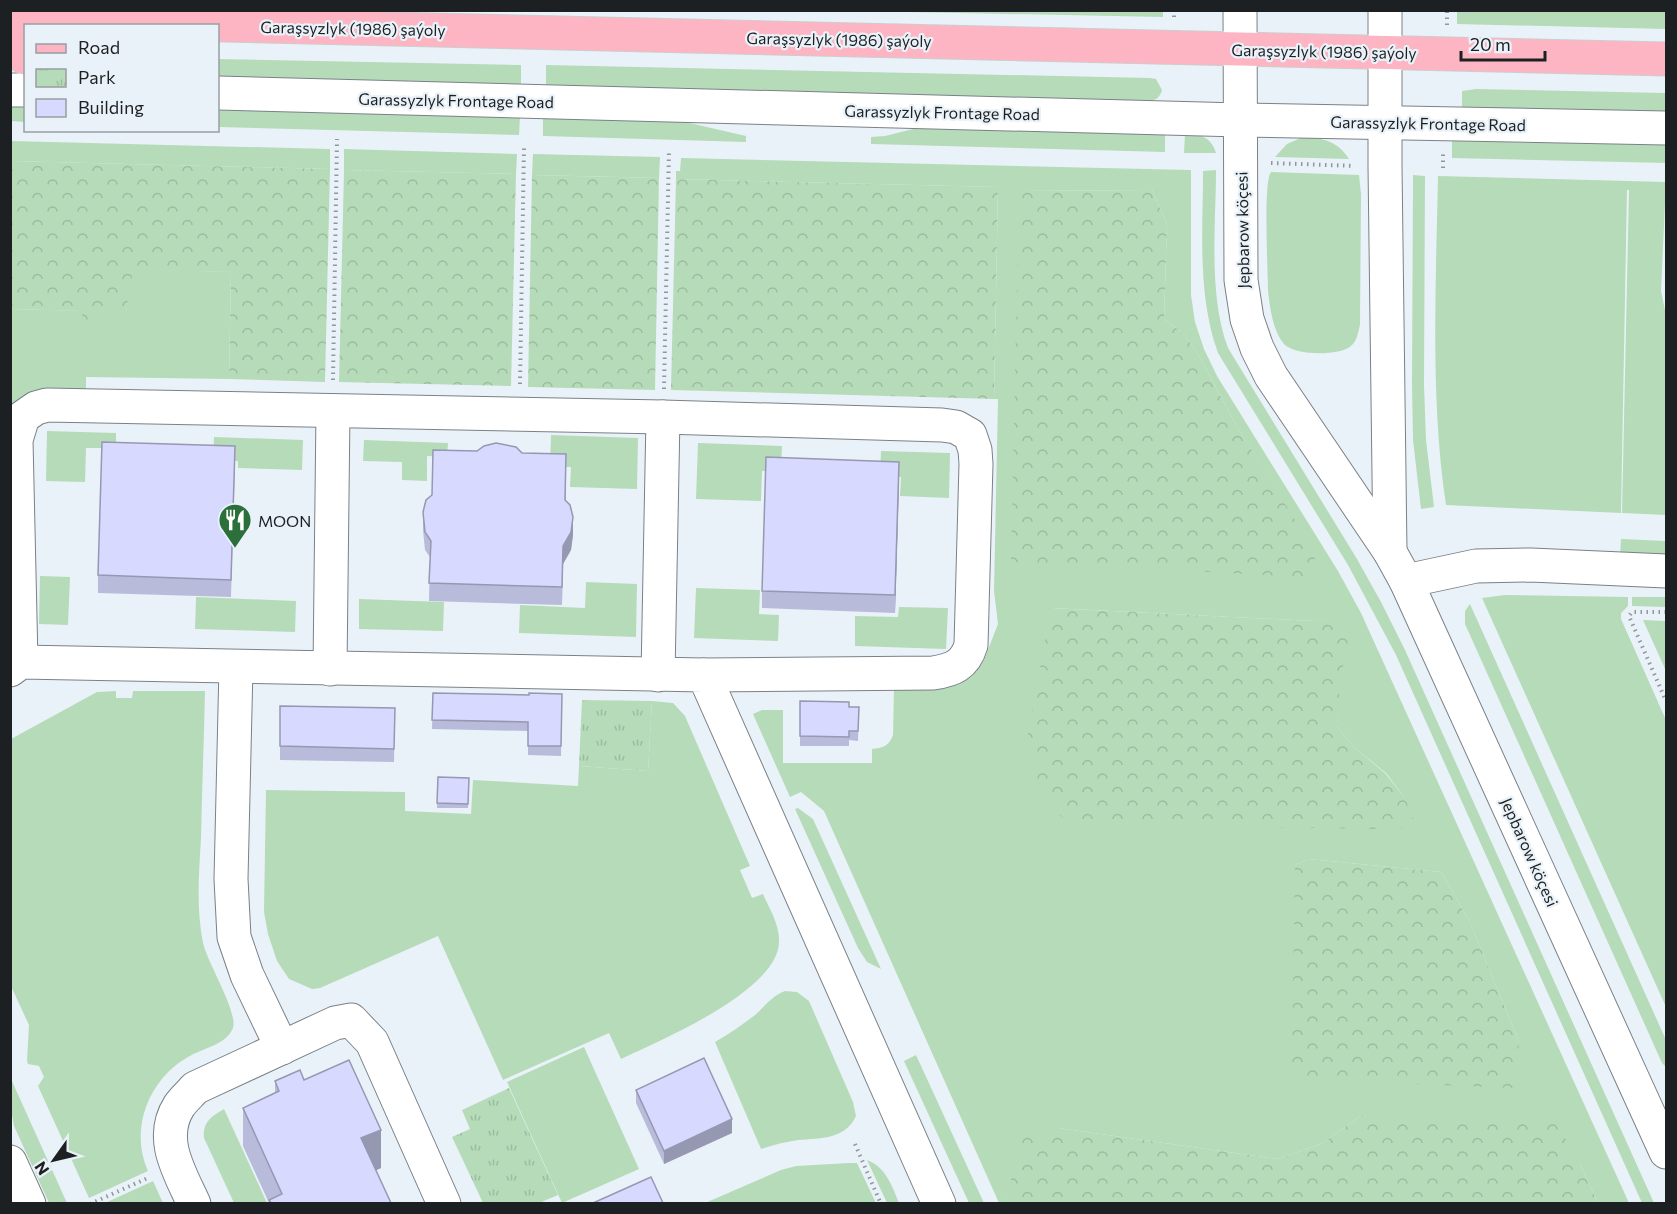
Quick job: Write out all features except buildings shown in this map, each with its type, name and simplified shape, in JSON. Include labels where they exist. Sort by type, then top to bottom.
[{"type":"main road","name":"Garaşsyzlyk (1986) şaýoly","points":[[10,20],[180,24]]},
{"type":"main road","name":"Garaşsyzlyk (1986) şaýoly","points":[[219,25],[1666,59]]},
{"type":"main road","points":[[10,49],[24,57]]},
{"type":"street","name":"Jepbarow köçesi","points":[[1240,10],[1241,280],[1247,319],[1257,348],[1271,376],[1390,552],[1406,581],[1666,1152]]},
{"type":"street","name":"Jepbarow köçesi","points":[[1385,10],[1390,552]]},
{"type":"street","name":"Garassyzlyk Frontage Road","points":[[219,93],[1240,120],[1666,128]]},
{"type":"street","points":[[61,405],[333,411],[663,417],[956,427],[970,435],[975,450],[971,645],[963,662],[947,671],[933,673],[658,675],[237,667],[16,666],[16,440],[23,417],[36,408],[61,405]]},
{"type":"street","points":[[330,669],[333,411]]},
{"type":"street","points":[[658,675],[663,417]]},
{"type":"street","points":[[1406,581],[1476,566],[1531,565],[1666,571]]},
{"type":"street","points":[[237,667],[231,879],[234,937],[247,975],[282,1048]]},
{"type":"street","points":[[704,675],[939,1203]]},
{"type":"street","points":[[194,1203],[172,1154],[169,1129],[178,1107],[195,1088],[335,1023],[351,1020],[372,1042],[444,1203]]},
{"type":"street","points":[[10,1162],[29,1203]]},
{"type":"path","points":[[1174,10],[1174,17]]},
{"type":"path","points":[[1447,24],[1448,10]]},
{"type":"path","points":[[333,411],[337,139]]},
{"type":"path","points":[[519,415],[524,147]]},
{"type":"path","points":[[663,417],[669,149]]},
{"type":"path","points":[[1270,163],[1355,166]]},
{"type":"path","points":[[1666,612],[1632,612],[1629,616],[1666,701]]},
{"type":"path","points":[[855,1144],[881,1203]]},
{"type":"path","points":[[90,1203],[156,1174]]},
{"type":"green space","points":[[860,10],[1163,10],[1163,17],[860,11]]},
{"type":"green space","points":[[1457,11],[1666,11],[1666,29],[1457,24]]},
{"type":"green space","points":[[219,59],[521,65],[521,89],[219,79]]},
{"type":"green space","points":[[546,65],[1150,78],[1156,79],[1162,90],[1158,98],[1149,101],[546,89]]},
{"type":"green space","points":[[1476,89],[1666,93],[1666,116],[1462,109],[1462,91]]},
{"type":"green space","points":[[10,105],[24,106],[24,122],[11,121]]},
{"type":"green space","points":[[219,110],[520,117],[519,135],[219,127]]},
{"type":"green space","points":[[543,118],[685,122],[746,136],[746,142],[543,136]]},
{"type":"green space","points":[[921,127],[1165,132],[1165,152],[871,144],[871,137]]},
{"type":"green space","points":[[1185,133],[1208,140],[1216,153],[1184,153]]},
{"type":"green space","points":[[1303,137],[1317,138],[1335,144],[1349,159],[1275,157],[1287,144]]},
{"type":"green space","points":[[11,141],[330,149],[330,169],[11,161]]},
{"type":"green space","points":[[1452,141],[1666,145],[1666,163],[1452,158]]},
{"type":"green space","points":[[344,149],[517,154],[516,174],[344,170]]},
{"type":"green space","points":[[533,154],[660,157],[659,178],[532,175]]},
{"type":"green space","points":[[681,158],[1191,170],[1191,295],[1195,322],[1204,349],[1217,376],[1338,571],[1361,613],[1629,1203],[1598,1203],[1580,1164],[1362,1115],[1323,1143],[1278,1159],[1058,1128],[1006,1199],[1008,1203],[999,1203],[824,811],[801,792],[790,797],[753,714],[762,710],[783,710],[783,763],[872,763],[872,749],[885,746],[893,735],[894,688],[966,678],[976,672],[984,660],[998,624],[994,591],[998,399],[994,399],[998,187],[676,179],[676,171],[680,171]],"holes":[[[1152,190],[1167,224],[1164,319],[1184,334],[1198,354],[1236,425],[1312,549],[1019,191]],[[1052,608],[1314,621],[1340,620],[1337,727],[1356,749],[1386,773],[1405,798]],[[1309,859],[1441,872],[1470,922],[1519,1042],[1295,865]]]},
{"type":"green space","points":[[11,161],[330,169],[325,382],[229,379],[231,272],[133,270],[126,312],[104,312],[98,319],[85,320],[80,311],[11,309]]},
{"type":"green space","points":[[344,170],[516,174],[511,386],[339,382]]},
{"type":"green space","points":[[1216,170],[1215,283],[1228,348],[1357,559],[1405,650],[1654,1203],[1642,1203],[1396,655],[1348,565],[1218,353],[1207,309],[1202,240],[1203,171]]},
{"type":"green space","points":[[1271,172],[1359,175],[1361,194],[1360,325],[1355,342],[1345,349],[1327,353],[1297,351],[1284,344],[1277,333],[1268,291],[1267,192]]},
{"type":"green space","points":[[532,175],[659,178],[655,390],[528,387]]},
{"type":"green space","points":[[1413,175],[1425,176],[1424,385],[1426,440],[1434,507],[1421,509],[1413,440]]},
{"type":"green space","points":[[1438,176],[1666,182],[1661,291],[1666,315],[1666,515],[1622,513],[1629,190],[1627,190],[1621,513],[1446,505],[1436,383],[1435,299]]},
{"type":"green space","points":[[676,179],[998,187],[994,399],[671,390]]},
{"type":"green space","points":[[1152,190],[1167,224],[1164,319],[1184,334],[1198,354],[1236,425],[1313,549],[1316,565],[1306,577],[1011,562],[1019,191]]},
{"type":"green space","points":[[132,269],[231,272],[229,379],[86,377],[86,389],[57,389],[11,410],[11,309],[126,312]]},
{"type":"green space","points":[[47,431],[116,433],[116,448],[86,448],[85,482],[46,481]]},
{"type":"green space","points":[[551,435],[638,438],[637,489],[570,487],[571,467],[550,467]]},
{"type":"green space","points":[[214,437],[303,440],[302,470],[238,468],[238,461],[213,460]]},
{"type":"green space","points":[[364,440],[448,443],[447,457],[427,456],[427,481],[402,480],[402,462],[363,461]]},
{"type":"green space","points":[[698,443],[782,446],[781,471],[762,471],[761,501],[696,499]]},
{"type":"green space","points":[[881,451],[950,453],[949,498],[900,496],[901,477],[880,476]]},
{"type":"green space","points":[[1621,539],[1666,541],[1666,559],[1620,557]]},
{"type":"green space","points":[[40,576],[70,577],[68,625],[39,624]]},
{"type":"green space","points":[[586,582],[637,584],[636,637],[519,633],[520,605],[585,608]]},
{"type":"green space","points":[[696,588],[760,590],[759,614],[779,615],[778,641],[694,638]]},
{"type":"green space","points":[[1505,595],[1628,597],[1628,606],[1621,613],[1621,619],[1666,720],[1666,1007],[1482,598]]},
{"type":"green space","points":[[196,597],[296,601],[295,632],[195,629]]},
{"type":"green space","points":[[1632,597],[1666,597],[1666,607],[1632,606]]},
{"type":"green space","points":[[359,599],[444,602],[443,631],[359,629]]},
{"type":"green space","points":[[1470,604],[1666,1040],[1666,1067],[1662,1063],[1465,624],[1465,611]]},
{"type":"green space","points":[[899,607],[948,608],[946,649],[855,646],[855,616],[898,617]]},
{"type":"green space","points":[[1051,608],[1314,621],[1340,619],[1349,636],[1340,682],[1337,727],[1356,749],[1385,773],[1405,798],[1414,821],[1405,827],[1386,829],[1069,824],[1038,793],[1028,734]]},
{"type":"green space","points":[[1643,620],[1666,621],[1666,671]]},
{"type":"green space","points":[[116,691],[116,698],[132,698],[133,691],[205,691],[199,917],[203,943],[231,1011],[233,1028],[230,1034],[220,1042],[174,1066],[153,1092],[142,1122],[141,1139],[148,1171],[89,1198],[38,1086],[44,1077],[39,1066],[28,1064],[29,1025],[10,984],[11,739],[97,692]]},
{"type":"green space","points":[[582,700],[652,701],[648,771],[579,766]]},
{"type":"green space","points":[[652,701],[673,703],[685,716],[750,866],[740,870],[752,898],[763,894],[776,923],[779,942],[774,960],[760,978],[739,996],[688,1027],[621,1059],[609,1033],[503,1080],[438,936],[320,988],[312,989],[289,979],[277,961],[264,912],[266,790],[405,792],[405,811],[471,814],[473,780],[578,786],[579,766],[648,771]]},
{"type":"green space","points":[[798,808],[813,819],[881,969],[867,962],[858,948],[795,809]]},
{"type":"green space","points":[[1309,859],[1441,872],[1470,922],[1519,1042],[1515,1088],[1308,1080],[1292,1063],[1295,865]]},
{"type":"green space","points":[[785,991],[797,992],[809,1001],[853,1102],[856,1116],[851,1124],[839,1134],[793,1141],[761,1149],[715,1042],[755,1015],[772,998]]},
{"type":"green space","points":[[584,1047],[639,1169],[562,1203],[507,1082]]},
{"type":"green space","points":[[916,1055],[984,1203],[969,1203],[904,1061]]},
{"type":"green space","points":[[11,1079],[67,1203],[49,1203],[14,1126],[11,1109]]},
{"type":"green space","points":[[509,1088],[558,1195],[539,1203],[483,1203],[452,1137],[470,1129],[462,1110]]},
{"type":"green space","points":[[224,1109],[267,1203],[234,1203],[204,1138],[206,1124]]},
{"type":"green space","points":[[1362,1115],[1557,1124],[1580,1164],[1598,1203],[1008,1204],[1006,1199],[1023,1136],[1058,1128],[1278,1159],[1323,1143]]},
{"type":"green space","points":[[867,1160],[884,1172],[899,1203],[887,1203]]},
{"type":"green space","points":[[857,1163],[876,1203],[705,1203],[781,1170],[796,1166]]},
{"type":"green space","points":[[153,1181],[163,1203],[105,1203]]},
{"type":"place","name":"MOON","points":[[235,549]]}]
